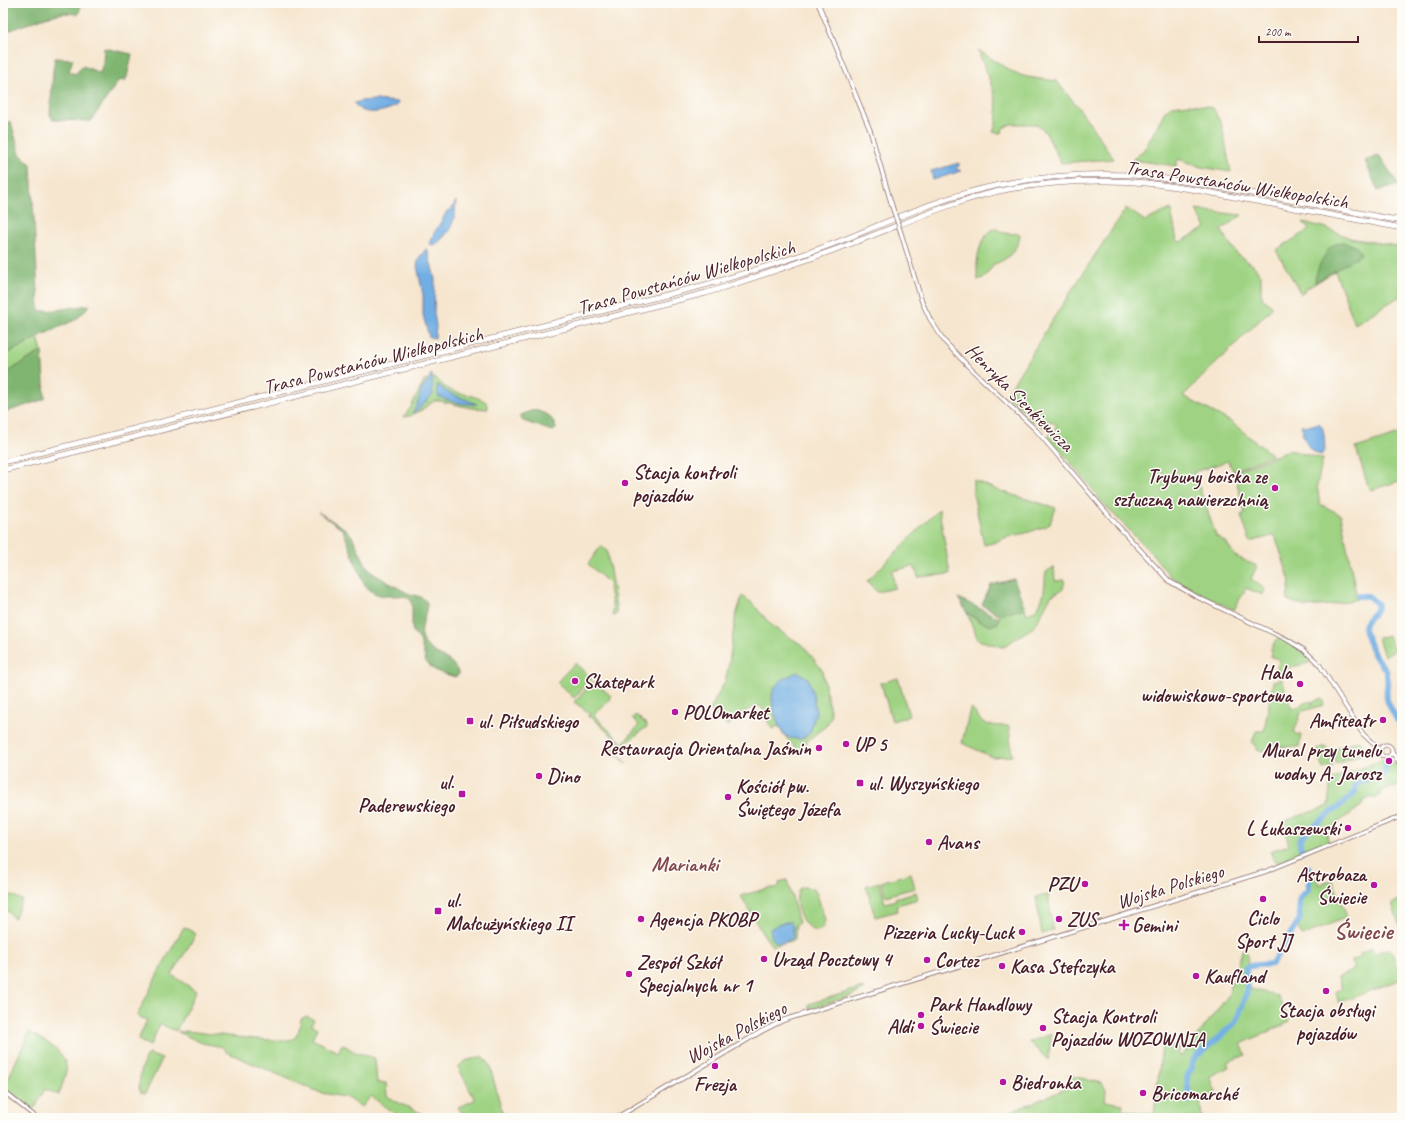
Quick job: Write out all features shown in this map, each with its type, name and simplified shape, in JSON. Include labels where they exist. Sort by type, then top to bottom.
[{"type":"highway","name":"Trasa Powstańców Wielkopolskich","points":[[3,462],[705,285],[818,250],[919,208],[972,191],[998,185],[1045,178],[1104,174],[1132,175],[1172,179],[1402,222]]},
{"type":"highway","name":"Trasa Powstańców Wielkopolskich","points":[[3,470],[706,293],[773,272],[932,211],[987,194],[1034,186],[1100,180],[1162,185],[1255,200],[1402,228]]},
{"type":"street","name":"Henryka Sienkiewicza","points":[[818,3],[866,118],[919,293],[935,328],[951,349],[1036,430],[1118,526],[1169,581],[1197,597],[1286,639],[1299,647],[1314,659],[1324,671],[1363,734],[1373,744],[1381,749]]},
{"type":"street","points":[[1385,745],[1391,748],[1390,755],[1384,757],[1382,756],[1381,749],[1385,745]]},
{"type":"street","points":[[1390,755],[1397,760],[1402,768]]},
{"type":"street","name":"Wojska Polskiego","points":[[616,1118],[762,1031],[784,1020],[1267,871],[1402,816]]},
{"type":"street","points":[[3,1091],[37,1118]]},
{"type":"green space","points":[[3,3],[81,3],[79,14],[63,13],[45,17],[3,33]]},
{"type":"green space","points":[[104,48],[132,54],[125,81],[119,80],[91,121],[53,120],[50,114],[55,58],[73,59],[69,71],[75,74],[83,66],[100,73],[103,63]]},
{"type":"green space","points":[[978,50],[1014,73],[1027,77],[1056,81],[1079,108],[1114,159],[1061,163],[1045,131],[1035,124],[1011,124],[1003,128],[1002,133],[993,132],[996,122],[996,101]]},
{"type":"green space","points":[[1189,104],[1213,108],[1222,126],[1231,172],[1201,167],[1178,159],[1176,166],[1132,160],[1142,152],[1147,145],[1165,111],[1171,106]]},
{"type":"green space","points":[[3,122],[11,122],[20,154],[31,164],[39,311],[58,310],[90,305],[77,319],[38,337],[3,356]]},
{"type":"green space","points":[[1379,155],[1398,184],[1378,191],[1365,161]]},
{"type":"green space","points":[[1126,208],[1145,221],[1171,209],[1177,241],[1180,242],[1206,228],[1196,210],[1242,215],[1221,230],[1237,254],[1253,265],[1261,275],[1261,293],[1263,299],[1273,307],[1183,396],[1231,422],[1272,455],[1233,471],[1228,461],[1194,472],[1216,536],[1226,542],[1235,556],[1257,566],[1251,579],[1265,589],[1263,595],[1246,588],[1234,610],[1191,589],[1170,576],[1153,555],[1101,501],[1064,455],[1047,439],[1057,425],[1050,421],[1045,429],[1035,420],[1031,422],[1020,407],[1006,395],[1053,319]]},
{"type":"green space","points":[[1303,222],[1326,228],[1350,238],[1397,246],[1402,258],[1402,295],[1355,324],[1335,271],[1306,289],[1301,294],[1276,250],[1309,230]]},
{"type":"green space","points":[[994,228],[1004,233],[1020,234],[1019,239],[1015,249],[1008,257],[994,264],[985,277],[978,280],[977,266],[979,251],[984,238]]},
{"type":"green space","points":[[1344,243],[1354,246],[1361,254],[1315,283],[1318,269],[1327,251],[1334,245]]},
{"type":"green space","points":[[38,337],[42,351],[3,375],[3,356]]},
{"type":"green space","points":[[42,351],[45,399],[3,413],[3,375]]},
{"type":"green space","points":[[436,378],[447,388],[453,391],[479,398],[486,402],[488,409],[471,408],[434,401],[420,411],[404,417],[411,407],[424,381]]},
{"type":"green space","points":[[533,410],[548,415],[553,421],[556,429],[552,431],[523,421],[521,415]]},
{"type":"green space","points":[[1399,434],[1402,442],[1402,480],[1372,490],[1368,486],[1356,448]]},
{"type":"green space","points":[[1290,450],[1323,459],[1317,485],[1320,504],[1341,515],[1357,599],[1330,605],[1306,607],[1287,600],[1290,581],[1275,535],[1250,542],[1241,515],[1245,513],[1234,472]]},
{"type":"green space","points":[[973,480],[1000,491],[1056,508],[1050,523],[1047,526],[1026,533],[1007,537],[984,545],[973,493]]},
{"type":"green space","points":[[939,509],[950,574],[918,577],[914,566],[892,571],[895,588],[877,592],[867,581]]},
{"type":"green space","points":[[318,512],[347,530],[352,536],[366,565],[374,574],[407,593],[421,597],[427,602],[422,628],[423,642],[430,649],[452,663],[459,674],[455,677],[436,671],[426,662],[420,640],[413,632],[412,628],[411,601],[407,597],[402,596],[383,596],[376,594],[369,589],[363,582],[343,530]]},
{"type":"green space","points":[[601,546],[607,551],[617,614],[614,616],[612,615],[613,610],[609,588],[610,584],[588,564]]},
{"type":"green space","points":[[1054,568],[1055,581],[1065,580],[1063,589],[1051,596],[1035,626],[1003,647],[978,640],[967,613],[979,621],[998,623],[1000,615],[1025,608],[1027,614],[1032,612],[1039,606],[1043,597],[1045,575],[1049,570]]},
{"type":"green space","points":[[1014,579],[1025,608],[1000,615],[982,605],[991,585]]},
{"type":"green space","points":[[742,596],[752,603],[773,627],[804,646],[822,670],[831,716],[827,725],[808,740],[800,752],[787,739],[778,726],[772,729],[761,706],[747,710],[728,726],[710,710],[725,681],[729,664],[735,619]]},
{"type":"green space","points":[[958,598],[999,618],[998,623],[990,626],[979,621],[967,613]]},
{"type":"green space","points":[[1388,635],[1394,651],[1384,656],[1378,638]]},
{"type":"green space","points":[[1282,637],[1314,659],[1309,663],[1290,668],[1276,676],[1279,659],[1271,657],[1271,649],[1275,641]]},
{"type":"green space","name":"Skatepark","points":[[575,663],[592,679],[574,698],[557,682]]},
{"type":"green space","points":[[898,678],[909,716],[892,721],[881,683]]},
{"type":"green space","points":[[1282,679],[1291,708],[1302,706],[1302,704],[1311,701],[1313,704],[1313,701],[1322,698],[1324,705],[1303,711],[1301,713],[1294,732],[1296,735],[1301,735],[1299,747],[1276,747],[1263,751],[1257,749],[1252,742],[1256,731],[1264,731],[1273,681]]},
{"type":"green space","points":[[595,682],[611,696],[609,698],[610,699],[594,715],[601,722],[599,724],[591,716],[589,718],[588,715],[591,714],[574,702],[592,683]]},
{"type":"green space","points":[[972,708],[980,719],[987,724],[1009,726],[1012,756],[992,757],[962,743],[970,709]]},
{"type":"green space","points":[[636,715],[648,726],[614,752],[627,763],[617,755],[609,753],[619,742],[600,725],[601,723],[623,743],[639,725],[632,718]]},
{"type":"green space","points":[[1360,740],[1365,753],[1336,764],[1331,750]]},
{"type":"green space","points":[[1326,746],[1333,766],[1323,769],[1316,750]]},
{"type":"green space","points":[[1382,760],[1396,763],[1402,778],[1402,784],[1381,791],[1382,794],[1374,799],[1372,797],[1362,802],[1363,805],[1334,825],[1335,827],[1329,831],[1327,837],[1329,841],[1281,862],[1274,861],[1270,851],[1289,845],[1282,822],[1328,806],[1331,780]]},
{"type":"green space","points":[[911,873],[915,888],[885,896],[881,882]]},
{"type":"green space","points":[[1317,877],[1320,885],[1326,881],[1333,881],[1347,917],[1302,936],[1298,928],[1301,919],[1301,901],[1309,891],[1311,879]]},
{"type":"green space","points":[[787,880],[799,923],[796,924],[795,940],[772,946],[761,931],[741,896],[768,888],[776,888],[780,885],[779,882]]},
{"type":"green space","points":[[879,882],[885,903],[896,900],[895,898],[916,892],[918,899],[897,905],[898,911],[875,917],[866,886]]},
{"type":"green space","points":[[804,887],[814,889],[825,920],[822,928],[817,931],[811,929],[805,924],[797,907],[797,897],[800,888]]},
{"type":"green space","points":[[5,892],[22,900],[14,919],[3,900]]},
{"type":"green space","points":[[1048,895],[1053,930],[1042,934],[1036,897]]},
{"type":"green space","points":[[1402,899],[1402,934],[1392,903]]},
{"type":"green space","points":[[184,927],[196,934],[172,975],[196,991],[176,1031],[160,1024],[150,1046],[138,1040],[147,1020],[137,1016],[158,973]]},
{"type":"green space","points":[[1243,948],[1248,954],[1247,988],[1278,996],[1290,1022],[1241,1044],[1246,1055],[1227,1062],[1229,1067],[1210,1076],[1216,1093],[1200,1099],[1202,1118],[1002,1118],[1001,1113],[1006,1114],[1075,1085],[1068,1075],[1102,1083],[1106,1090],[1105,1101],[1123,1104],[1122,1110],[1154,1114],[1162,1045],[1180,1046],[1178,1054],[1182,1056],[1228,996]]},
{"type":"green space","points":[[1372,948],[1376,953],[1389,949],[1391,950],[1401,979],[1338,1002],[1336,991],[1342,989],[1338,977],[1354,970],[1352,960],[1360,957],[1359,954]]},
{"type":"green space","points":[[861,988],[864,989],[854,995],[809,1009],[809,1004]]},
{"type":"green space","points":[[307,1016],[314,1020],[311,1025],[317,1028],[312,1039],[338,1052],[342,1044],[355,1052],[375,1058],[377,1083],[386,1083],[387,1096],[425,1115],[424,1118],[400,1118],[371,1096],[362,1107],[345,1097],[321,1093],[226,1052],[223,1047],[202,1043],[178,1032],[188,1031],[243,1038],[287,1040],[293,1039],[297,1035],[301,1019]]},
{"type":"green space","points":[[29,1032],[54,1047],[59,1052],[66,1064],[66,1071],[59,1095],[45,1089],[35,1108],[32,1109],[4,1088]]},
{"type":"green space","points":[[1052,1034],[1048,1060],[1029,1042]]},
{"type":"green space","points":[[148,1054],[162,1059],[145,1094],[140,1092],[139,1084],[142,1066]]},
{"type":"green space","points":[[483,1057],[489,1063],[504,1118],[465,1118],[458,1107],[475,1100],[458,1067],[465,1061]]},
{"type":"water","points":[[376,100],[398,102],[398,105],[387,110],[368,112],[358,108],[354,103]]},
{"type":"water","points":[[959,163],[959,166],[956,168],[957,170],[961,171],[933,180],[931,171]]},
{"type":"water","points":[[456,201],[455,215],[452,226],[435,245],[429,244],[447,211],[451,210]]},
{"type":"water","points":[[427,248],[435,279],[435,338],[429,337],[423,315],[423,295],[417,266],[419,258]]},
{"type":"water","points":[[431,374],[433,395],[418,410],[412,413],[422,389]]},
{"type":"water","points":[[437,384],[447,392],[477,404],[457,403],[438,396]]},
{"type":"water","points":[[1319,423],[1323,429],[1325,440],[1325,451],[1321,455],[1313,452],[1308,447],[1302,433],[1303,430],[1301,426],[1302,424],[1305,427]]},
{"type":"water","points":[[798,672],[808,678],[813,694],[816,712],[810,733],[801,739],[795,739],[786,736],[779,726],[774,712],[772,698],[777,684]]},
{"type":"water","points":[[790,921],[793,927],[793,938],[783,943],[776,942],[772,938],[770,929],[779,924]]},
{"type":"waterway","points":[[1358,596],[1368,596],[1378,604],[1376,611],[1366,621],[1364,629],[1368,642],[1376,658],[1386,671],[1388,678],[1387,699],[1398,721]]},
{"type":"waterway","points":[[1302,851],[1300,842],[1304,834],[1351,797],[1355,792],[1355,785],[1384,774],[1387,763]]},
{"type":"waterway","points":[[1189,1101],[1187,1077],[1191,1069],[1192,1062],[1196,1056],[1203,1052],[1236,1022],[1247,992],[1246,967],[1272,964],[1300,919],[1299,902],[1300,898],[1308,890],[1311,871],[1309,868]]},
{"type":"place","name":"Stacja kontroli pojazdów","points":[[625,483]]},
{"type":"place","name":"Trybuny boiska ze sztuczną nawierzchnią","points":[[1275,488]]},
{"type":"place","name":"Skatepark","points":[[575,681]]},
{"type":"place","name":"Hala widowiskowo-sportowa","points":[[1300,684]]},
{"type":"place","name":"POLOmarket","points":[[675,712]]},
{"type":"place","name":"Amfiteatr","points":[[1383,720]]},
{"type":"place","name":"ul. Piłsudskiego","points":[[470,721]]},
{"type":"place","name":"UP 5","points":[[846,744]]},
{"type":"place","name":"Restauracja Orientalna Jaśmin","points":[[819,748]]},
{"type":"place","name":"Mural przy tunelu wodny A. Jarosz","points":[[1389,761]]},
{"type":"place","name":"Dino","points":[[539,776]]},
{"type":"place","name":"ul. Wyszyńskiego","points":[[860,783]]},
{"type":"place","name":"ul. Paderewskiego","points":[[462,794]]},
{"type":"place","name":"Kościół pw. Świętego Józefa","points":[[728,797]]},
{"type":"place","name":"L Łukaszewski","points":[[1348,828]]},
{"type":"place","name":"Avans","points":[[929,842]]},
{"type":"place","name":"PZU","points":[[1085,884]]},
{"type":"place","name":"Astrobaza Świecie","points":[[1374,885]]},
{"type":"place","name":"Ciclo Sport JJ","points":[[1263,899]]},
{"type":"place","name":"ul. Małcużyńskiego II","points":[[438,911]]},
{"type":"place","name":"Agencja PKOBP","points":[[641,919]]},
{"type":"place","name":"ZUS","points":[[1059,919]]},
{"type":"place","name":"Gemini","points":[[1124,925]]},
{"type":"place","name":"Pizzeria Lucky-Luck","points":[[1022,932]]},
{"type":"place","name":"Urząd Pocztowy 4","points":[[764,959]]},
{"type":"place","name":"Cortez","points":[[927,960]]},
{"type":"place","name":"Kasa Stefczyka","points":[[1002,966]]},
{"type":"place","name":"Zespół Szkół Specjalnych nr 1","points":[[629,974]]},
{"type":"place","name":"Kaufland","points":[[1196,976]]},
{"type":"place","name":"Stacja obsługi pojazdów","points":[[1326,991]]},
{"type":"place","name":"Park Handlowy Świecie","points":[[921,1015]]},
{"type":"place","name":"Aldi","points":[[921,1026]]},
{"type":"place","name":"Stacja Kontroli Pojazdów WOZOWNIA","points":[[1043,1028]]},
{"type":"place","name":"Frezja","points":[[715,1066]]},
{"type":"place","name":"Biedronka","points":[[1003,1082]]},
{"type":"place","name":"Bricomarché","points":[[1143,1093]]},
{"type":"district","name":"Marianki","points":[[685,864]]},
{"type":"district","name":"Świecie","points":[[1363,931]]}]
